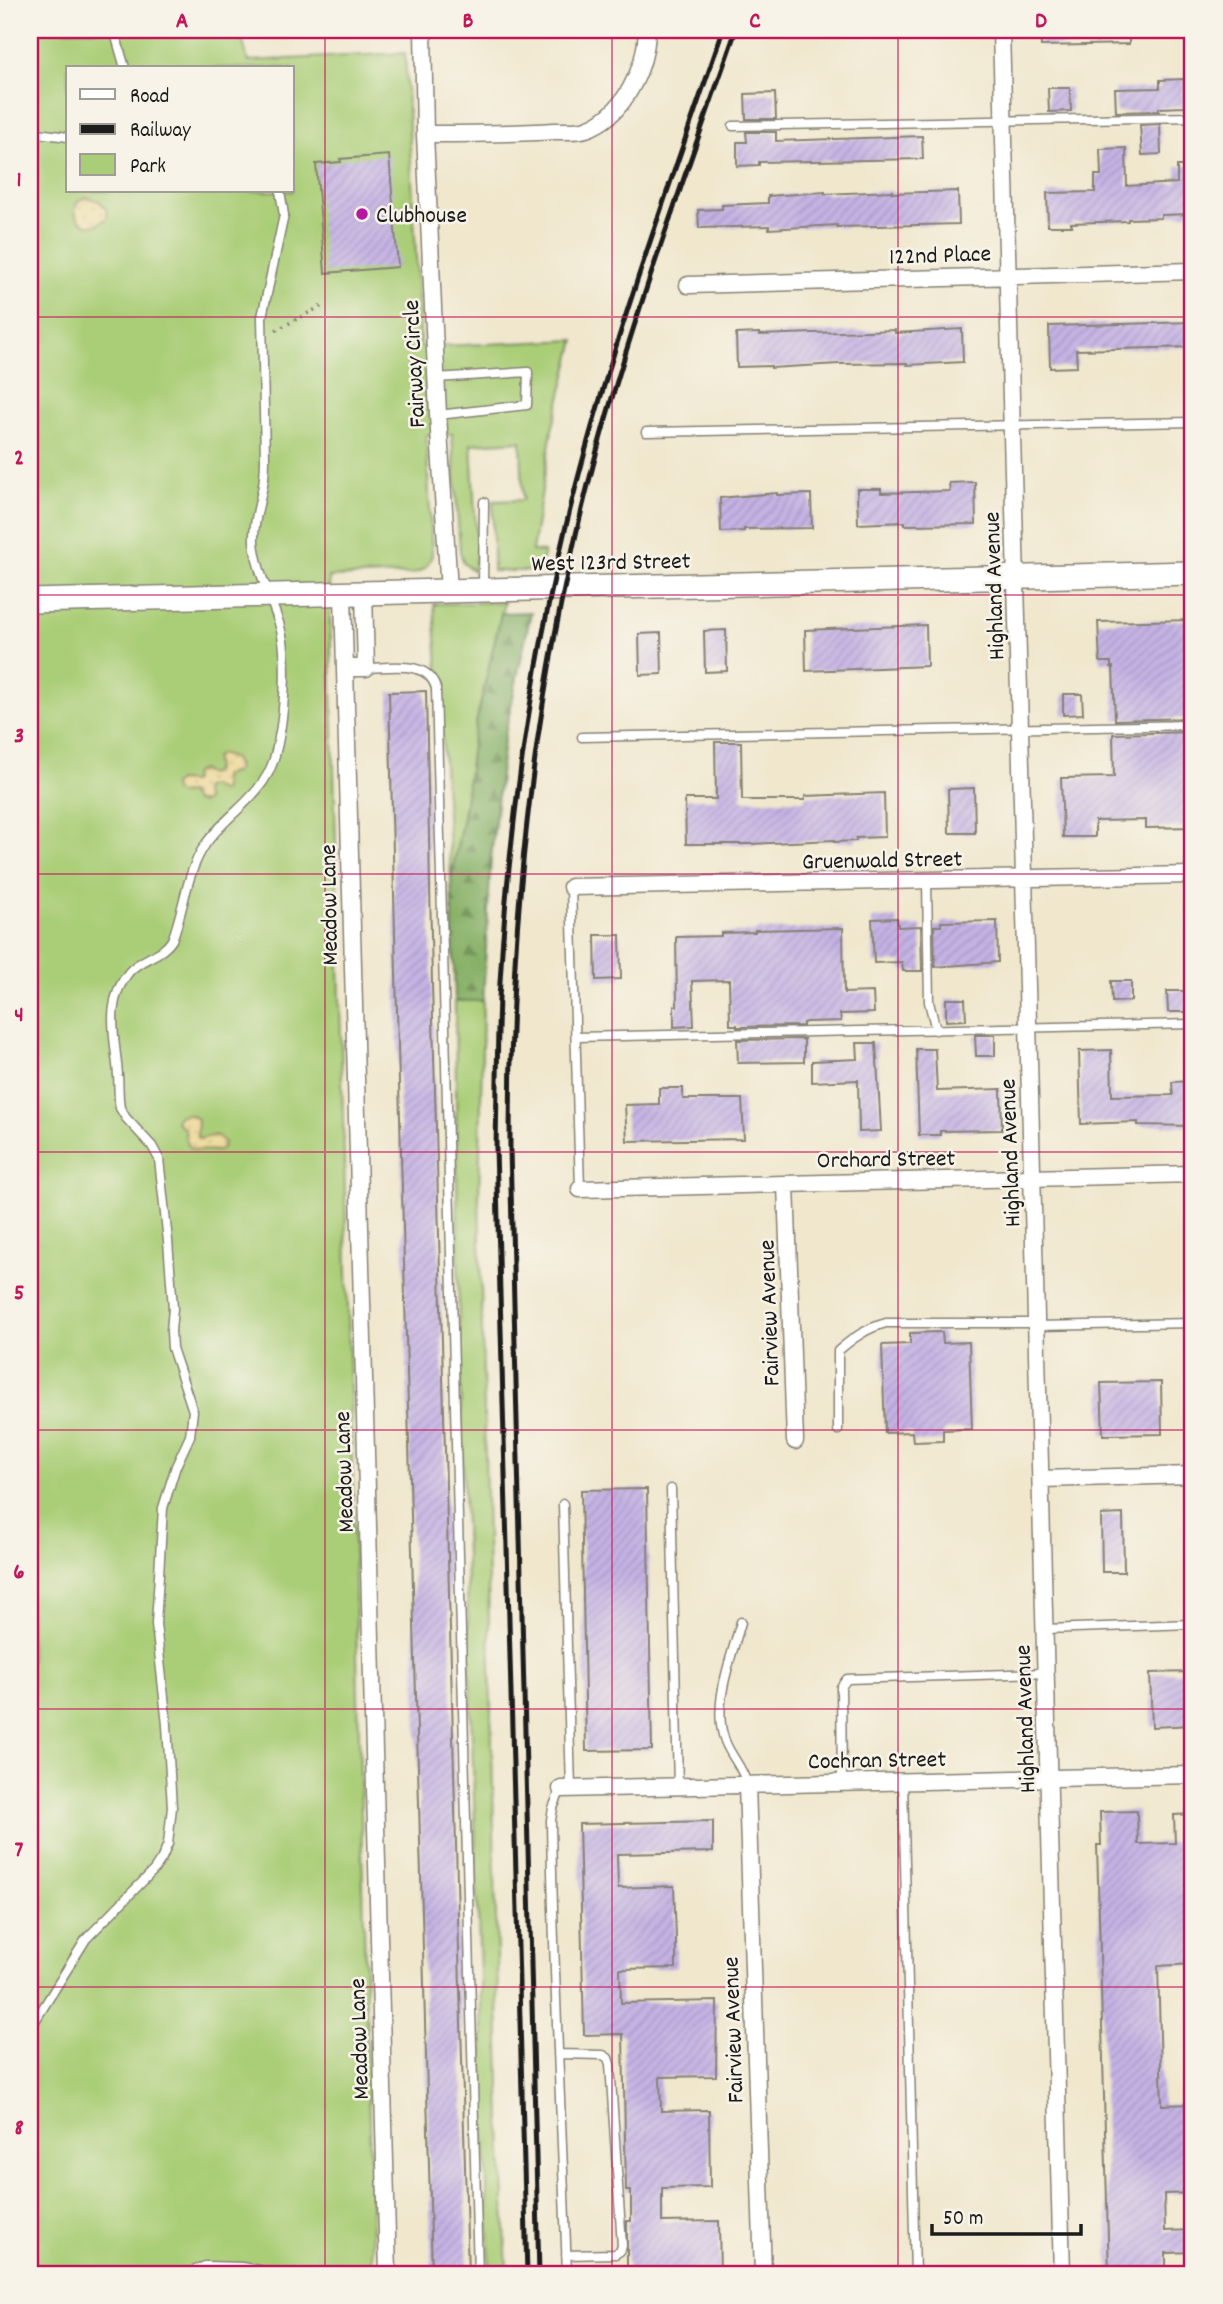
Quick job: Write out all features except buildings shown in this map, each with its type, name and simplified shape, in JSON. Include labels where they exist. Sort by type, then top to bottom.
[{"type":"street","name":"Fairway Circle","points":[[423,30],[436,378],[449,591]]},
{"type":"street","points":[[425,134],[585,130],[607,117],[628,94],[647,43],[648,30]]},
{"type":"street","name":"Highland Avenue","points":[[1001,30],[1062,2274]]},
{"type":"street","name":"122nd Place","points":[[688,285],[1193,271]]},
{"type":"street","name":"West 123rd Street","points":[[30,601],[1193,573]]},
{"type":"street","points":[[346,668],[366,668],[354,594]]},
{"type":"street","name":"Meadow Lane","points":[[354,594],[346,668],[388,2274]]},
{"type":"street","name":"Gruenwald Street","points":[[570,887],[1193,875]]},
{"type":"street","name":"Orchard Street","points":[[580,1189],[1193,1174]]},
{"type":"street","name":"Fairview Avenue","points":[[786,1184],[795,1441]]},
{"type":"street","points":[[1041,1479],[1193,1475]]},
{"type":"street","name":"Cochran Street","points":[[566,1789],[1193,1775]]},
{"type":"street","name":"Fairview Avenue","points":[[747,1785],[764,2274]]},
{"type":"lane","points":[[114,30],[124,66]]},
{"type":"lane","points":[[733,126],[1193,117]]},
{"type":"lane","points":[[30,132],[66,137]]},
{"type":"lane","points":[[30,2029],[86,1938],[162,1858],[171,1830],[171,1777],[157,1647],[156,1600],[163,1508],[176,1466],[190,1436],[193,1411],[172,1348],[173,1308],[159,1159],[152,1146],[120,1108],[112,1009],[128,973],[138,964],[167,948],[177,927],[198,856],[206,843],[251,799],[265,780],[273,761],[283,709],[284,660],[279,623],[256,559],[254,527],[264,482],[265,458],[261,337],[266,293],[284,215],[280,192]]},
{"type":"lane","points":[[436,378],[527,372],[527,405],[438,415]]},
{"type":"lane","points":[[646,432],[1193,422]]},
{"type":"lane","points":[[484,502],[484,590]]},
{"type":"lane","points":[[366,668],[418,669],[430,675],[434,681],[436,695],[478,2274]]},
{"type":"lane","points":[[582,737],[1193,725]]},
{"type":"lane","points":[[928,881],[929,1002],[936,1030]]},
{"type":"lane","points":[[570,887],[580,1189]]},
{"type":"lane","points":[[576,1037],[1193,1024]]},
{"type":"lane","points":[[838,1430],[838,1351],[855,1337],[886,1323],[1193,1323]]},
{"type":"lane","points":[[671,1489],[677,1787]]},
{"type":"lane","points":[[563,1504],[566,1789],[553,1808],[551,1820],[553,1960],[567,2274]]},
{"type":"lane","points":[[741,1622],[723,1689],[721,1725],[725,1743],[744,1772],[747,1785]]},
{"type":"lane","points":[[1045,1629],[1193,1624]]},
{"type":"lane","points":[[842,1783],[841,1687],[847,1679],[1046,1674]]},
{"type":"lane","points":[[903,1782],[915,2274]]},
{"type":"lane","points":[[558,2054],[603,2055],[608,2058],[622,2246],[615,2254],[566,2255]]},
{"type":"lane","points":[[186,2274],[205,2266],[242,2267],[283,2274]]},
{"type":"path","points":[[261,337],[322,306]]},
{"type":"green space","points":[[30,30],[240,30],[248,61],[405,53],[421,347],[575,340],[552,430],[532,551],[544,552],[539,571],[493,571],[493,501],[523,500],[521,441],[471,444],[477,549],[474,571],[464,564],[460,551],[452,434],[426,435],[432,555],[423,570],[412,574],[329,577],[373,2274],[30,2274]]},
{"type":"green space","points":[[504,602],[473,737],[464,811],[451,879],[434,604]]},
{"type":"green space","points":[[531,612],[504,739],[491,858],[483,1001],[455,1001],[451,879],[464,811],[473,737],[501,613]]},
{"type":"green space","points":[[455,1001],[483,1001],[479,1200],[501,2127],[507,2274],[490,2274],[459,1347]]},
{"type":"sand","points":[[86,197],[99,201],[107,210],[107,218],[96,225],[87,225],[76,215],[78,201]]},
{"type":"sand","points":[[219,754],[233,758],[238,766],[236,772],[223,776],[224,790],[206,787],[203,790],[206,801],[201,803],[195,802],[189,793],[179,794],[174,791],[173,785],[177,781],[192,782],[194,773],[201,770],[208,775],[214,772],[215,758]]},
{"type":"sand","points":[[188,1114],[198,1119],[199,1139],[216,1135],[224,1142],[223,1147],[217,1151],[190,1147],[185,1129],[176,1121],[179,1116]]},
{"type":"railway","points":[[527,2274],[496,1148],[498,1017],[510,860],[527,723],[539,654],[552,587],[585,452],[616,345],[723,30]]},
{"type":"railway","points":[[539,2274],[510,1149],[514,974],[521,887],[541,714],[556,628],[595,458],[644,296],[736,30]]},
{"type":"place","name":"Clubhouse","points":[[362,214]]}]
